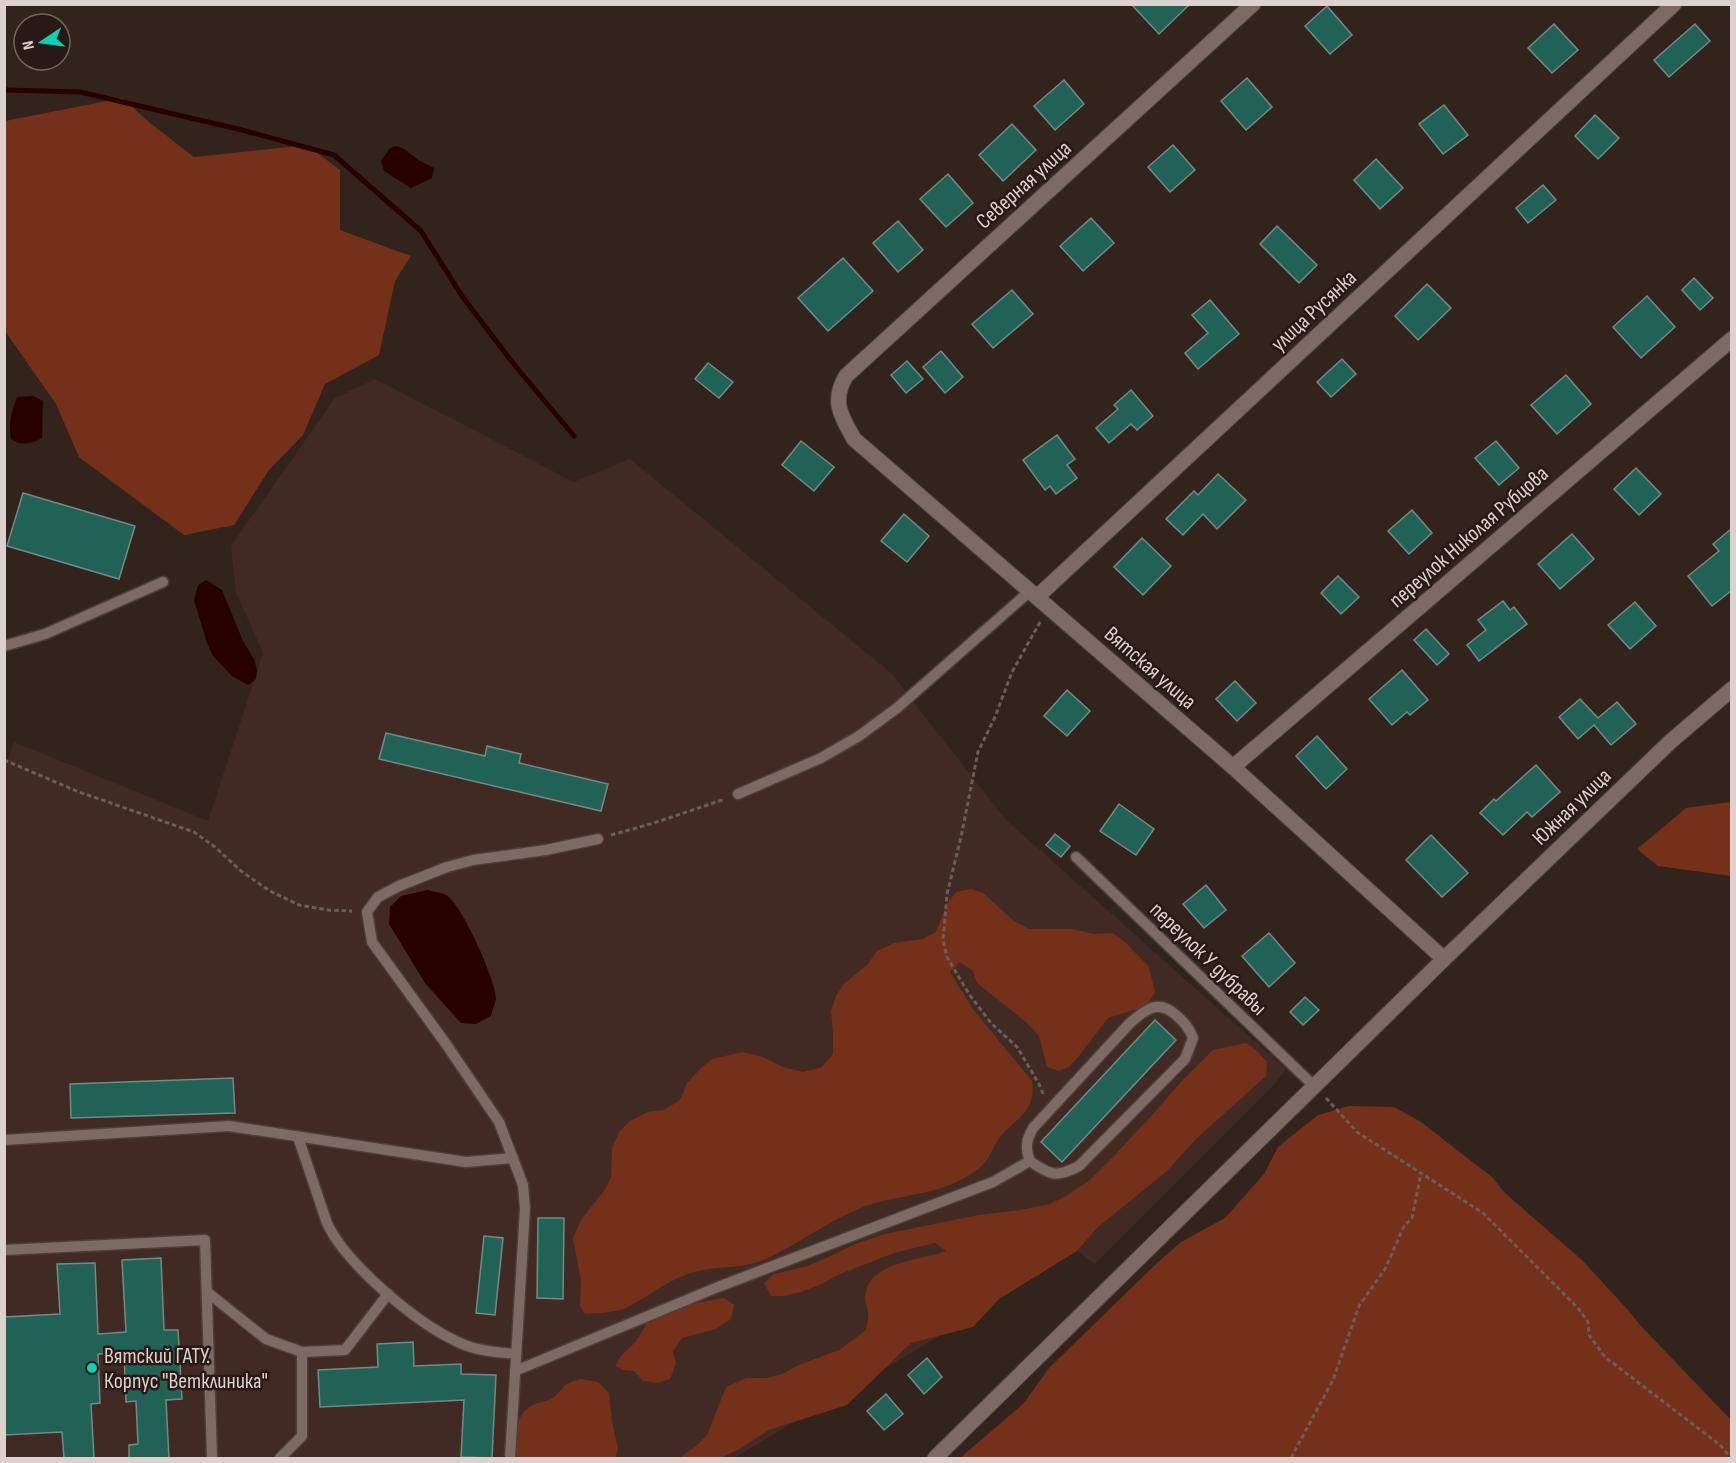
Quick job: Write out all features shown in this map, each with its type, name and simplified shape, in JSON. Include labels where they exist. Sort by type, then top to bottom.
[{"type":"street","name":"Северная улица","points":[[838,404],[839,387],[846,376],[1253,4]]},
{"type":"street","name":"улица Русянка","points":[[1038,598],[1674,4]]},
{"type":"street","name":"переулок Николая Рубцова","points":[[1233,767],[1731,339]]},
{"type":"street","name":"Вятская улица","points":[[838,404],[844,422],[854,439],[1233,767],[1444,959]]},
{"type":"street","name":"Южная улица","points":[[935,1458],[1444,959],[1670,742],[1731,689]]},
{"type":"lane","points":[[4,646],[45,634],[163,582]]},
{"type":"lane","points":[[738,794],[821,758],[859,736],[1038,598]]},
{"type":"lane","points":[[510,1458],[525,1208],[523,1185],[499,1122],[372,942],[367,912],[378,897],[447,867],[473,860],[546,850],[598,839]]},
{"type":"lane","name":"переулок У дубравы","points":[[1076,857],[1314,1086]]},
{"type":"lane","points":[[1158,1006],[1169,1009],[1189,1027],[1193,1038],[1185,1059],[1079,1166],[1068,1172],[1057,1174],[1044,1172],[1030,1161],[1026,1151],[1027,1138],[1033,1128],[1049,1108],[1144,1010],[1158,1006]]},
{"type":"lane","points":[[4,1140],[229,1126],[466,1161],[513,1158]]},
{"type":"lane","points":[[298,1137],[327,1223],[333,1236],[347,1255],[388,1294],[440,1332],[459,1343],[483,1351],[516,1354]]},
{"type":"lane","points":[[515,1371],[718,1287],[993,1182],[1030,1161]]},
{"type":"lane","points":[[4,1250],[205,1240],[212,1458]]},
{"type":"lane","points":[[207,1292],[266,1339],[302,1352],[345,1350],[388,1294]]},
{"type":"lane","points":[[280,1458],[302,1436],[302,1352]]},
{"type":"path","points":[[1038,598],[995,717],[978,752],[947,894],[943,940],[947,957],[969,994],[992,1023],[1017,1047],[1039,1084],[1049,1108]]},
{"type":"path","points":[[4,760],[79,792],[194,832],[215,847],[241,871],[270,891],[299,905],[328,910],[367,912]]},
{"type":"path","points":[[598,839],[654,823],[738,794]]},
{"type":"path","points":[[1314,1086],[1357,1132],[1483,1213],[1578,1308],[1588,1322],[1589,1335],[1605,1358],[1720,1445],[1731,1458]]},
{"type":"path","points":[[1291,1458],[1333,1380],[1359,1306],[1385,1269],[1404,1226],[1412,1218],[1421,1174]]},
{"type":"shaded area","points":[[122,98],[194,157],[307,145],[340,170],[340,230],[411,256],[395,281],[379,355],[325,384],[303,435],[269,470],[234,525],[184,535],[79,457],[56,404],[5,331],[5,121]]},
{"type":"shaded area","points":[[396,146],[434,168],[432,178],[411,188],[384,171],[381,161],[390,148]]},
{"type":"shaded area","points":[[375,379],[574,482],[630,459],[891,673],[1005,819],[1286,1069],[1274,1085],[1095,1264],[1077,1251],[734,1458],[5,1458],[5,769],[14,742],[208,821],[263,653],[236,592],[231,546],[335,398]]},
{"type":"shaded area","points":[[33,396],[43,401],[42,438],[30,443],[19,443],[11,439],[10,434],[14,407],[17,397]]},
{"type":"shaded area","points":[[206,580],[222,590],[243,641],[254,659],[257,670],[256,679],[248,685],[232,676],[213,656],[207,643],[194,600],[198,585]]},
{"type":"shaded area","points":[[1731,802],[1731,876],[1658,866],[1637,849],[1686,808]]},
{"type":"shaded area","points":[[971,889],[983,893],[1014,921],[1029,929],[1073,929],[1094,934],[1113,933],[1149,967],[1155,992],[1148,1003],[1108,1018],[1069,1067],[1059,1071],[1047,1067],[1039,1036],[1027,1023],[977,983],[973,971],[960,962],[950,972],[973,1009],[1032,1081],[1033,1091],[1028,1107],[1000,1137],[981,1167],[950,1185],[866,1206],[761,1261],[742,1266],[694,1272],[670,1282],[626,1308],[585,1314],[580,1306],[581,1281],[573,1238],[581,1220],[606,1188],[611,1177],[612,1148],[619,1132],[630,1121],[648,1112],[664,1110],[680,1100],[687,1083],[712,1059],[742,1052],[803,1072],[822,1067],[833,1054],[831,1011],[836,996],[844,984],[868,964],[877,951],[894,943],[923,939],[936,932],[947,904],[956,892]]},
{"type":"shaded area","points":[[428,890],[444,894],[453,901],[477,943],[490,975],[496,998],[491,1016],[476,1024],[461,1023],[425,983],[389,924],[390,907],[401,896]]},
{"type":"shaded area","points":[[1246,1043],[1267,1062],[1266,1076],[1196,1139],[1168,1170],[1097,1228],[1077,1251],[999,1299],[973,1327],[911,1343],[847,1405],[769,1430],[738,1450],[720,1458],[679,1458],[707,1435],[726,1387],[746,1378],[767,1378],[782,1374],[839,1350],[866,1330],[868,1313],[865,1297],[868,1285],[875,1276],[897,1264],[946,1251],[935,1243],[894,1253],[840,1274],[822,1284],[784,1296],[771,1296],[764,1283],[774,1274],[804,1267],[855,1244],[885,1234],[978,1215],[1050,1204],[1090,1180],[1213,1050]]},
{"type":"shaded area","points":[[1349,1106],[1394,1107],[1421,1122],[1492,1177],[1504,1192],[1582,1260],[1640,1325],[1731,1420],[1731,1458],[960,1458],[1024,1403],[1049,1368],[1157,1263],[1181,1242],[1225,1218],[1264,1174],[1278,1147],[1318,1115]]},
{"type":"shaded area","points":[[724,1298],[734,1305],[731,1319],[716,1329],[682,1338],[673,1351],[676,1363],[670,1379],[658,1383],[643,1381],[634,1371],[623,1370],[616,1366],[647,1323],[657,1314],[686,1305]]},
{"type":"shaded area","points":[[581,1379],[598,1382],[609,1393],[618,1449],[615,1458],[517,1458],[516,1429],[525,1410],[551,1399],[567,1384]]},
{"type":"building","points":[[1131,4],[1190,4],[1159,34]]},
{"type":"building","points":[[1327,6],[1352,35],[1330,54],[1305,26]]},
{"type":"building","points":[[1554,24],[1578,50],[1552,73],[1528,48]]},
{"type":"building","points":[[1695,24],[1710,41],[1669,77],[1654,60]]},
{"type":"building","points":[[1247,78],[1272,107],[1246,130],[1221,101]]},
{"type":"building","points":[[1064,80],[1084,104],[1055,130],[1034,106]]},
{"type":"building","points":[[1444,105],[1468,135],[1443,154],[1419,124]]},
{"type":"building","points":[[1595,115],[1619,138],[1598,159],[1575,136]]},
{"type":"building","points":[[1012,124],[1036,150],[1003,181],[979,155]]},
{"type":"building","points":[[1173,145],[1195,170],[1170,192],[1148,167]]},
{"type":"building","points":[[1376,159],[1403,188],[1380,209],[1354,180]]},
{"type":"building","points":[[948,174],[973,203],[946,227],[920,199]]},
{"type":"building","points":[[1543,185],[1556,200],[1528,223],[1516,208]]},
{"type":"building","points":[[1091,218],[1114,243],[1083,271],[1060,246]]},
{"type":"building","points":[[898,221],[923,250],[898,272],[873,243]]},
{"type":"building","points":[[1277,226],[1317,265],[1299,283],[1260,244]]},
{"type":"building","points":[[843,258],[873,291],[828,331],[798,298]]},
{"type":"building","points":[[1694,278],[1713,298],[1700,310],[1682,290]]},
{"type":"building","points":[[1427,284],[1451,308],[1418,340],[1395,316]]},
{"type":"building","points":[[1012,290],[1033,314],[993,348],[972,324]]},
{"type":"building","points":[[1647,296],[1675,327],[1641,358],[1613,327]]},
{"type":"building","points":[[1210,300],[1239,334],[1198,369],[1185,353],[1208,333],[1192,315]]},
{"type":"building","points":[[941,351],[963,377],[945,393],[923,367]]},
{"type":"building","points":[[1342,359],[1356,374],[1331,397],[1317,382]]},
{"type":"building","points":[[907,361],[923,379],[906,393],[891,375]]},
{"type":"building","points":[[708,363],[733,382],[719,398],[695,379]]},
{"type":"building","points":[[1566,375],[1591,404],[1557,434],[1531,405]]},
{"type":"building","points":[[1131,390],[1153,416],[1137,430],[1131,424],[1109,443],[1096,428],[1118,409],[1114,405]]},
{"type":"building","points":[[1057,435],[1075,459],[1067,465],[1077,478],[1056,494],[1050,486],[1045,490],[1023,460]]},
{"type":"building","points":[[801,441],[834,467],[814,491],[782,465]]},
{"type":"building","points":[[1496,441],[1519,468],[1499,485],[1475,458]]},
{"type":"building","points":[[1636,468],[1661,494],[1639,515],[1614,489]]},
{"type":"building","points":[[1218,474],[1246,500],[1217,529],[1203,514],[1183,535],[1166,519],[1194,491],[1198,495]]},
{"type":"building","points":[[23,493],[135,526],[119,579],[7,546]]},
{"type":"building","points":[[1412,510],[1432,533],[1409,554],[1388,531]]},
{"type":"building","points":[[904,514],[929,536],[907,562],[881,541]]},
{"type":"building","points":[[1731,529],[1731,591],[1712,606],[1688,576],[1719,551],[1713,544]]},
{"type":"building","points":[[1572,534],[1594,559],[1560,589],[1538,564]]},
{"type":"building","points":[[1142,538],[1171,566],[1143,595],[1114,567]]},
{"type":"building","points":[[1338,576],[1359,597],[1341,614],[1321,593]]},
{"type":"building","points":[[1503,601],[1510,610],[1514,607],[1527,624],[1479,661],[1467,645],[1486,630],[1478,620]]},
{"type":"building","points":[[1635,602],[1656,626],[1630,649],[1608,625]]},
{"type":"building","points":[[1426,629],[1449,654],[1437,665],[1414,640]]},
{"type":"building","points":[[1402,670],[1428,700],[1410,715],[1407,712],[1392,725],[1369,699]]},
{"type":"building","points":[[1235,681],[1256,703],[1237,721],[1216,699]]},
{"type":"building","points":[[1067,690],[1090,711],[1067,736],[1044,716]]},
{"type":"building","points":[[1580,699],[1598,718],[1617,702],[1636,724],[1611,745],[1594,725],[1578,739],[1559,717]]},
{"type":"building","points":[[386,733],[485,756],[487,746],[521,754],[519,763],[608,784],[601,811],[379,759]]},
{"type":"building","points":[[1317,736],[1347,769],[1326,789],[1296,756]]},
{"type":"building","points":[[1536,765],[1560,792],[1532,817],[1527,812],[1503,835],[1480,813]]},
{"type":"building","points":[[1119,804],[1154,829],[1136,855],[1100,831]]},
{"type":"building","points":[[1055,834],[1070,846],[1061,857],[1046,845]]},
{"type":"building","points":[[1431,835],[1468,873],[1442,897],[1406,860]]},
{"type":"building","points":[[1206,885],[1226,910],[1204,928],[1183,904]]},
{"type":"building","points":[[1269,933],[1295,963],[1269,987],[1242,956]]},
{"type":"building","points":[[1305,997],[1319,1010],[1303,1025],[1290,1012]]},
{"type":"building","points":[[1155,1020],[1176,1040],[1062,1162],[1041,1142]]},
{"type":"building","points":[[233,1078],[235,1113],[71,1118],[70,1084]]},
{"type":"building","points":[[538,1218],[564,1218],[563,1299],[537,1298]]},
{"type":"building","points":[[484,1236],[503,1238],[495,1315],[476,1313]]},
{"type":"building","name":"Вятский ГАТУ. Корпус \"Ветклиника\"","points":[[161,1258],[164,1330],[178,1330],[182,1399],[166,1400],[169,1458],[129,1458],[129,1445],[138,1444],[136,1401],[126,1402],[124,1353],[98,1354],[100,1403],[91,1404],[94,1458],[64,1458],[62,1432],[4,1435],[4,1317],[60,1314],[57,1264],[95,1263],[98,1334],[126,1332],[122,1260]]},
{"type":"building","points":[[413,1342],[414,1366],[461,1364],[461,1374],[496,1375],[492,1458],[461,1457],[464,1400],[320,1407],[318,1370],[378,1367],[377,1344]]},
{"type":"building","points":[[927,1358],[942,1377],[924,1394],[908,1375]]},
{"type":"building","points":[[886,1394],[903,1414],[884,1430],[867,1411]]},
{"type":"waterway","points":[[4,90],[80,92],[242,130],[334,155],[421,231],[462,296],[512,362],[574,436]]},
{"type":"place","name":"Вятский ГАТУ. Корпус \"Ветклиника\"","points":[[92,1368]]}]
